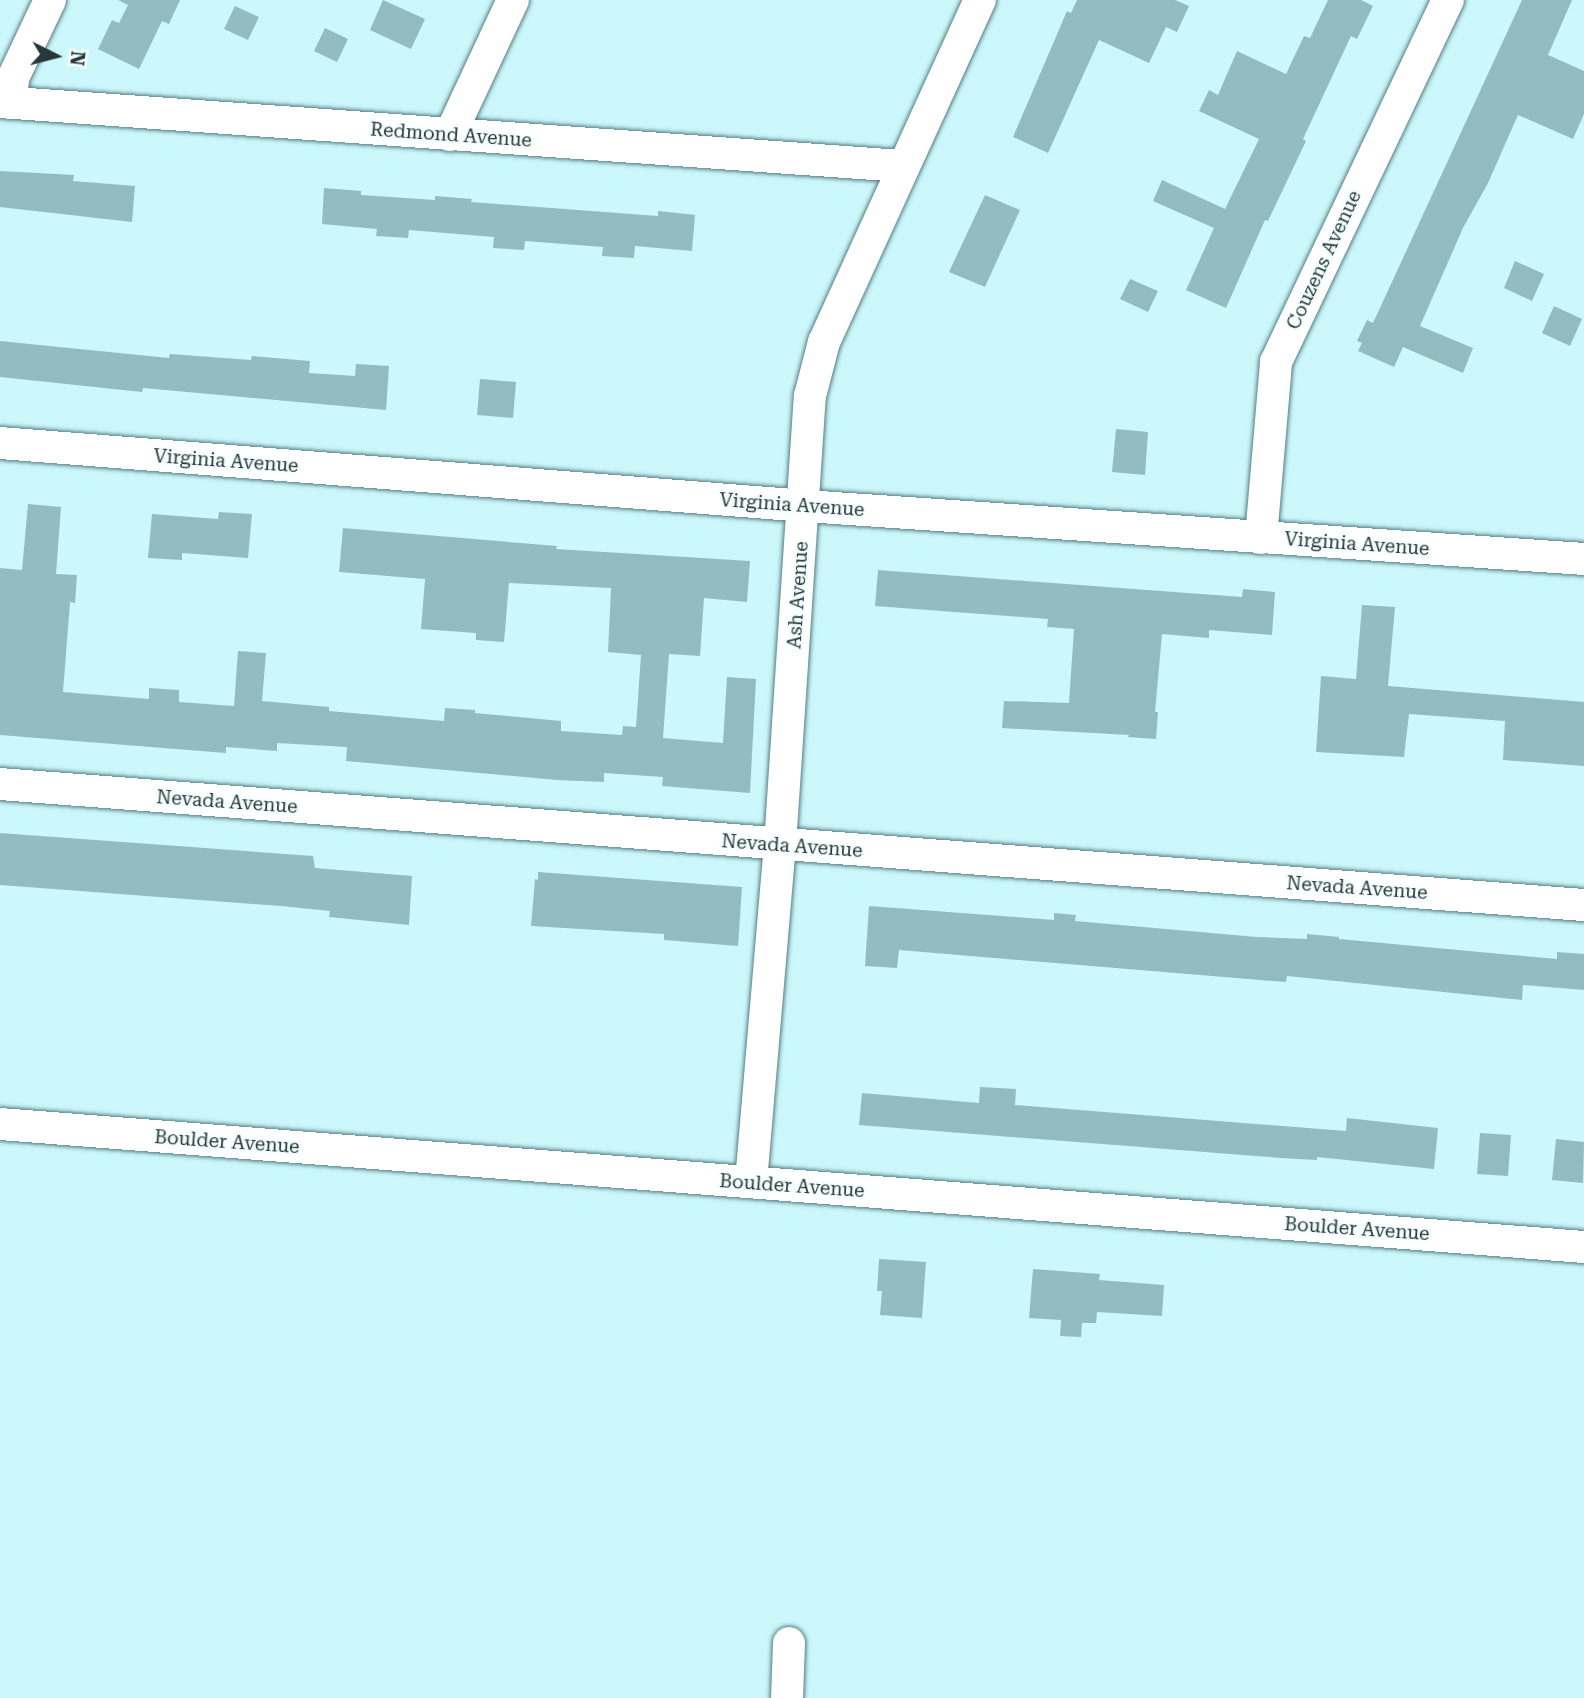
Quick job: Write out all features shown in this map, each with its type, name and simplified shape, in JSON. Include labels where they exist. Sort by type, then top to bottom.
[{"type":"street","points":[[5,102],[13,78],[50,0]]},
{"type":"street","points":[[450,135],[513,0]]},
{"type":"street","name":"Ash Avenue","points":[[751,1182],[780,845],[805,506],[810,396],[824,342],[980,0]]},
{"type":"street","name":"Couzens Avenue","points":[[1261,538],[1276,362],[1448,0]]},
{"type":"street","name":"Redmond Avenue","points":[[5,102],[902,166]]},
{"type":"street","name":"Virginia Avenue","points":[[0,443],[805,506],[1584,559]]},
{"type":"street","name":"Nevada Avenue","points":[[0,784],[1584,905]]},
{"type":"street","name":"Boulder Avenue","points":[[0,1124],[1584,1247]]},
{"type":"street","points":[[787,1698],[789,1643]]},
{"type":"building","points":[[118,0],[180,0],[169,24],[162,21],[139,69],[98,49],[112,20],[119,23],[128,5]]},
{"type":"building","points":[[383,0],[425,19],[411,49],[370,30]]},
{"type":"building","points":[[1077,0],[1175,0],[1189,6],[1177,32],[1166,27],[1149,63],[1099,40],[1048,153],[1013,137],[1067,11],[1071,13]]},
{"type":"building","points":[[1328,0],[1361,0],[1373,6],[1357,39],[1351,36],[1303,139],[1306,141],[1268,221],[1265,220],[1226,308],[1186,290],[1214,228],[1153,201],[1162,180],[1225,209],[1259,139],[1199,111],[1209,90],[1218,95],[1237,51],[1286,74],[1304,36],[1310,38]]},
{"type":"building","points":[[1522,0],[1572,0],[1548,55],[1584,71],[1584,114],[1573,139],[1518,115],[1488,183],[1463,228],[1420,326],[1473,348],[1463,373],[1403,347],[1394,367],[1358,351],[1362,343],[1357,341],[1367,320],[1373,323]]},
{"type":"building","points":[[235,6],[259,17],[248,40],[224,29]]},
{"type":"building","points":[[325,28],[348,39],[337,62],[314,51]]},
{"type":"building","points":[[0,171],[74,175],[73,181],[135,186],[132,222],[0,207]]},
{"type":"building","points":[[324,188],[361,191],[361,195],[435,200],[435,196],[472,199],[471,202],[658,216],[658,211],[695,215],[692,251],[635,246],[634,258],[602,256],[603,247],[525,241],[524,250],[493,248],[494,237],[409,230],[408,238],[376,236],[377,229],[322,224]]},
{"type":"building","points":[[985,195],[1020,210],[985,287],[949,272]]},
{"type":"building","points":[[1515,261],[1544,274],[1532,301],[1504,288]]},
{"type":"building","points":[[1130,279],[1158,291],[1148,312],[1120,299]]},
{"type":"building","points":[[1554,306],[1582,319],[1570,346],[1542,333]]},
{"type":"building","points":[[0,341],[169,358],[170,354],[310,361],[309,373],[355,376],[356,364],[389,366],[386,410],[143,388],[142,392],[0,377]]},
{"type":"building","points":[[480,379],[516,382],[513,418],[477,415]]},
{"type":"building","points":[[1116,429],[1148,432],[1145,475],[1112,472]]},
{"type":"building","points":[[28,504],[61,507],[56,574],[77,575],[75,603],[70,602],[63,692],[149,699],[149,688],[179,690],[179,702],[234,706],[238,651],[266,653],[262,701],[329,707],[329,711],[444,721],[445,708],[475,710],[475,713],[561,721],[561,731],[622,735],[623,726],[636,727],[641,655],[608,652],[611,588],[509,583],[504,642],[476,640],[476,633],[421,629],[425,579],[339,572],[343,528],[557,546],[556,549],[750,561],[747,602],[704,598],[700,656],[669,654],[663,738],[723,743],[727,677],[756,679],[750,793],[662,786],[663,777],[604,773],[604,782],[557,780],[346,761],[347,747],[277,743],[277,751],[226,747],[226,753],[0,735],[0,568],[22,570]]},
{"type":"building","points":[[219,512],[252,514],[248,558],[182,553],[182,560],[148,558],[152,514],[218,519]]},
{"type":"building","points":[[878,570],[1242,597],[1243,589],[1275,592],[1272,635],[1209,630],[1209,638],[1162,634],[1155,712],[1158,712],[1156,739],[1002,728],[1004,701],[1069,703],[1074,629],[1047,627],[1048,619],[875,606]]},
{"type":"building","points":[[1362,605],[1395,607],[1388,686],[1584,702],[1584,766],[1503,760],[1505,721],[1409,714],[1404,757],[1316,752],[1321,676],[1356,679]]},
{"type":"building","points":[[0,833],[313,856],[315,868],[412,876],[409,925],[329,917],[330,911],[281,906],[0,885]]},
{"type":"building","points":[[538,872],[742,887],[738,946],[664,940],[664,934],[531,926]]},
{"type":"building","points":[[869,906],[1054,920],[1054,913],[1076,915],[1075,921],[1257,937],[1307,939],[1307,934],[1557,959],[1557,952],[1584,954],[1584,990],[1523,985],[1522,1000],[1287,976],[1286,982],[899,950],[897,968],[865,966]]},
{"type":"building","points":[[980,1087],[1016,1089],[1015,1105],[1346,1131],[1347,1118],[1438,1128],[1434,1169],[1317,1157],[1317,1160],[1281,1158],[859,1125],[862,1093],[979,1103]]},
{"type":"building","points":[[1480,1133],[1511,1135],[1508,1176],[1477,1174]]},
{"type":"building","points":[[1556,1139],[1584,1142],[1583,1183],[1552,1180]]},
{"type":"building","points":[[879,1259],[926,1262],[922,1318],[880,1315],[882,1291],[877,1291]]},
{"type":"building","points":[[1033,1269],[1100,1274],[1099,1280],[1164,1285],[1162,1316],[1097,1312],[1096,1323],[1082,1323],[1081,1337],[1060,1336],[1061,1320],[1029,1318]]}]
